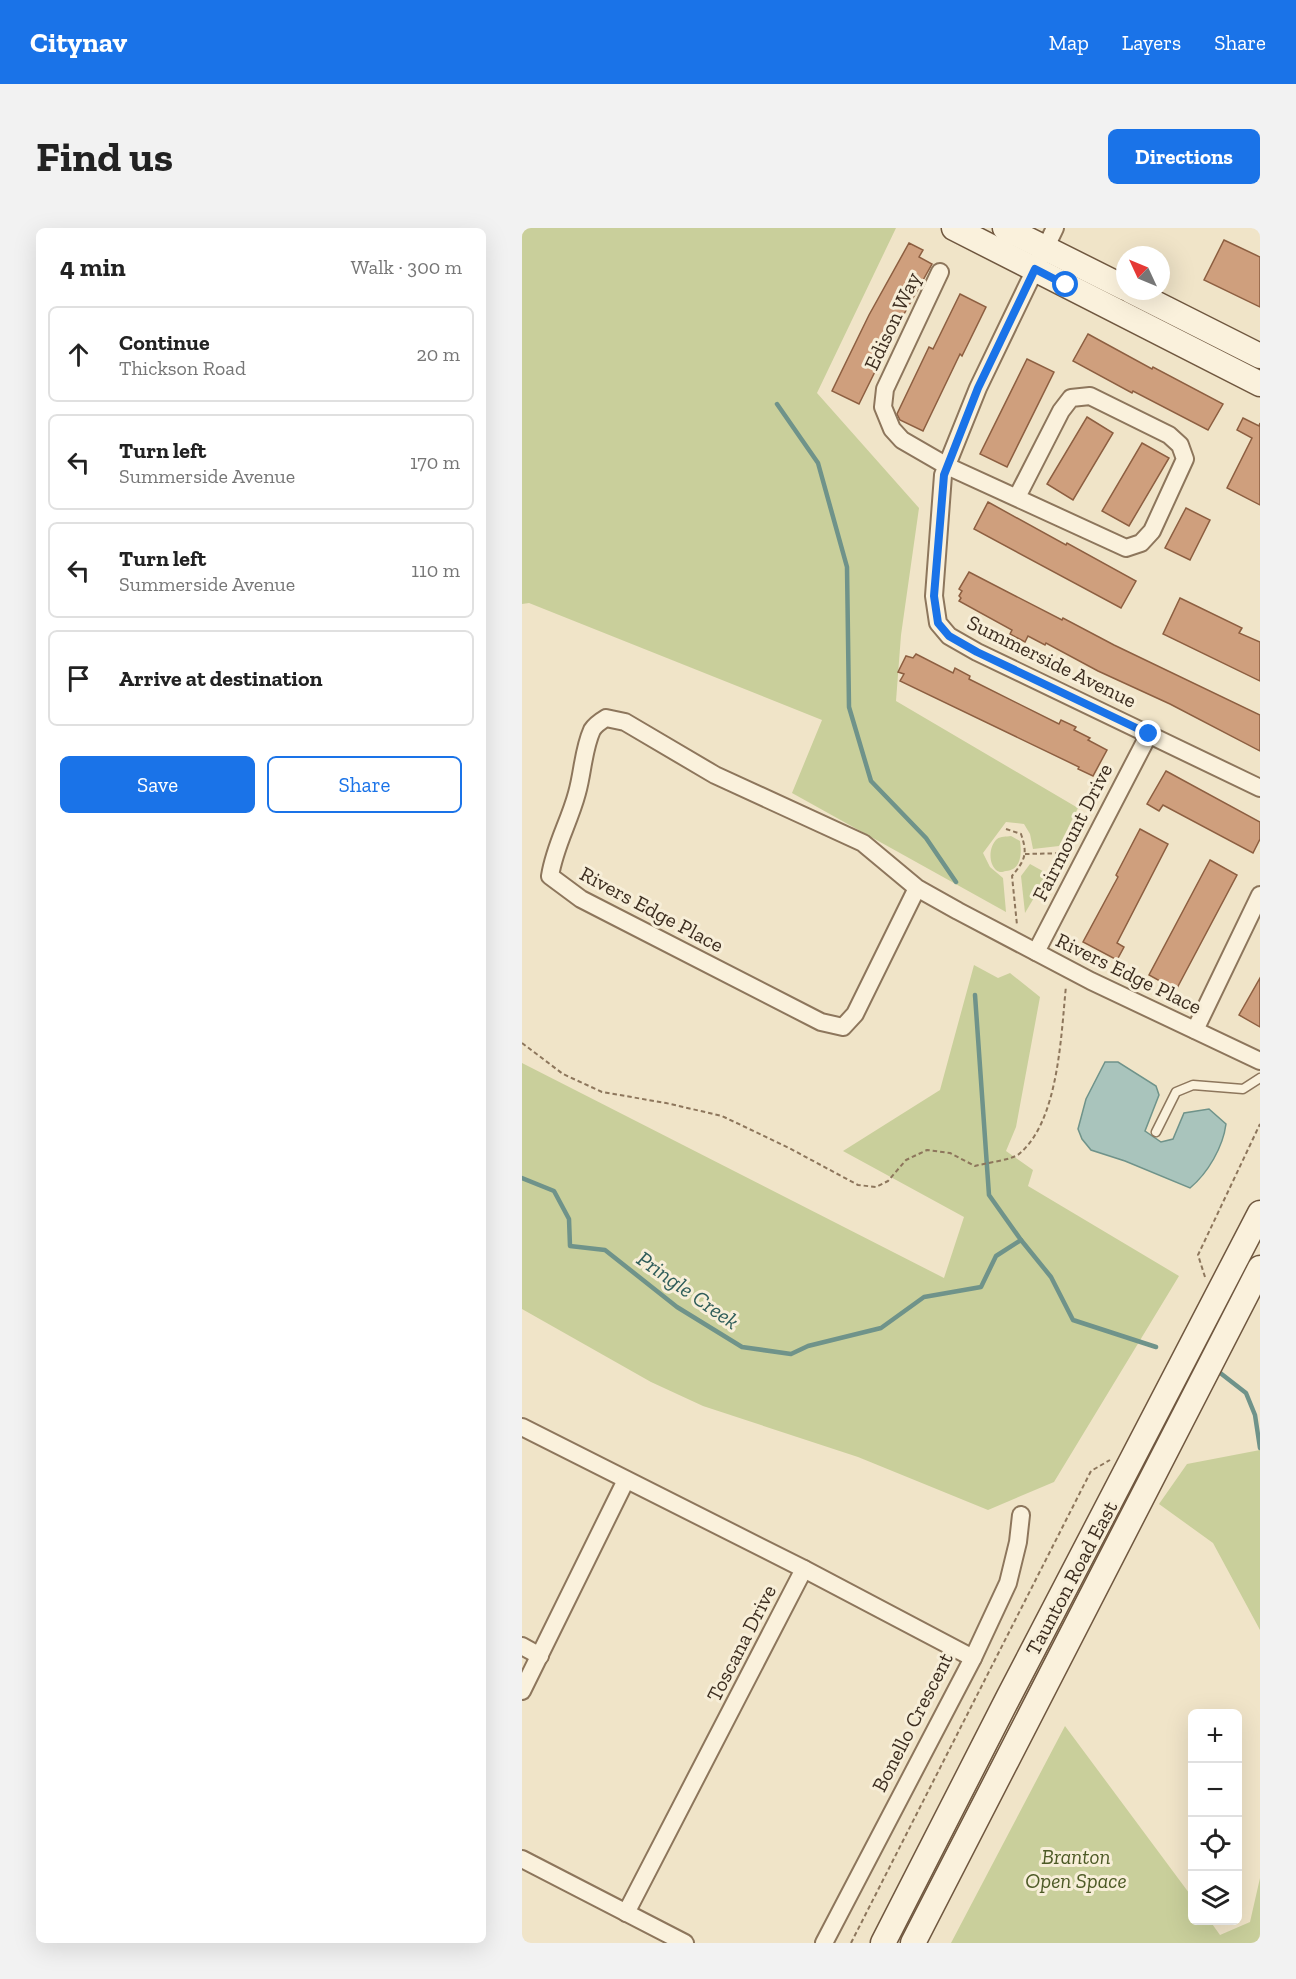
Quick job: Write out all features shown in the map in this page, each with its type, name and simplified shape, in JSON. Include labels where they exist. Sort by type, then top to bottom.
[{"type":"main road","points":[[954,228],[1260,384]]},
{"type":"main road","points":[[1005,228],[1051,238],[1116,282]]},
{"type":"main road","points":[[1149,300],[1260,356]]},
{"type":"main road","name":"Taunton Road East","points":[[883,1943],[1260,1213]]},
{"type":"main road","name":"Taunton Road East","points":[[913,1943],[1260,1268]]},
{"type":"main road","points":[[1065,1590],[1089,1600]]},
{"type":"main road","points":[[1008,1698],[1033,1710]]},
{"type":"street","name":"Summerside Avenue","points":[[1051,238],[978,388],[944,475],[934,596],[938,623],[949,636],[977,652],[1260,788]]},
{"type":"street","name":"Edison Way","points":[[940,272],[885,389],[884,406],[892,429],[902,440],[947,466],[1126,548],[1142,543],[1152,531],[1185,459],[1180,445],[1169,435],[1089,396],[1071,398],[1061,411],[1017,498]]},
{"type":"street","name":"Rivers Edge Place","points":[[917,888],[855,1014],[843,1026],[821,1022],[581,899],[550,876],[557,844],[578,792],[585,753],[593,727],[606,718],[625,722],[715,775],[863,843],[917,888],[1036,952],[1260,1061]]},
{"type":"street","name":"Fairmount Drive","points":[[1036,952],[1149,734]]},
{"type":"street","points":[[1194,1030],[1260,895]]},
{"type":"street","name":"Toscana Drive","points":[[522,1427],[804,1569],[626,1913]]},
{"type":"street","points":[[522,1691],[626,1480]]},
{"type":"street","points":[[973,1658],[1008,1583],[1018,1542],[1021,1515]]},
{"type":"street","name":"Bonello Crescent","points":[[804,1569],[973,1658],[824,1943]]},
{"type":"street","points":[[522,1646],[540,1656]]},
{"type":"street","points":[[522,1859],[685,1943]]},
{"type":"lane","points":[[1156,1132],[1176,1092],[1193,1085],[1243,1089],[1260,1078]]},
{"type":"path","points":[[1006,829],[1021,834],[1026,847],[1023,862],[1012,876],[1018,942]]},
{"type":"path","points":[[1025,854],[1087,853]]},
{"type":"path","points":[[522,1043],[563,1074],[602,1092],[723,1116],[858,1185],[876,1187],[888,1181],[906,1160],[927,1150],[950,1153],[975,1166],[1018,1155],[1038,1131],[1056,1079],[1068,969]]},
{"type":"path","points":[[1205,1280],[1198,1255],[1260,1124]]},
{"type":"path","points":[[851,1943],[1091,1471],[1110,1460]]},
{"type":"green space","points":[[522,228],[896,228],[817,393],[919,508],[901,635],[896,701],[1078,808],[1059,846],[1033,849],[1030,834],[1024,824],[1006,822],[983,853],[990,867],[1003,878],[1006,912],[792,793],[822,720],[529,603],[522,604]]},
{"type":"green space","points":[[1011,836],[1020,841],[1021,851],[1018,864],[1011,870],[999,872],[993,867],[990,854],[992,846],[999,838]]},
{"type":"green space","points":[[1030,864],[1048,874],[1025,913],[1021,876]]},
{"type":"green space","points":[[974,965],[998,978],[1010,973],[1040,997],[1016,1127],[1006,1151],[1033,1170],[1028,1186],[1179,1276],[1054,1482],[988,1510],[858,1457],[703,1406],[651,1382],[522,1309],[522,1063],[944,1278],[964,1217],[843,1151],[940,1090]]},
{"type":"green space","points":[[1260,1450],[1260,1630],[1213,1543],[1159,1504],[1187,1464]]},
{"type":"green space","name":"Branton Open Space","points":[[1065,1726],[1188,1892],[1188,1925],[1213,1925],[1220,1935],[1250,1922],[1260,1878],[1260,1943],[951,1943]]},
{"type":"water","points":[[1105,1062],[1118,1062],[1156,1086],[1159,1095],[1145,1131],[1161,1142],[1173,1139],[1184,1113],[1209,1109],[1226,1124],[1222,1142],[1214,1159],[1190,1188],[1125,1161],[1091,1150],[1082,1139],[1078,1129],[1086,1099]]},
{"type":"building","points":[[1224,240],[1260,257],[1260,307],[1204,280]]},
{"type":"building","points":[[909,243],[923,250],[919,257],[932,264],[899,323],[859,404],[832,391],[869,315]]},
{"type":"building","points":[[960,294],[986,307],[962,356],[960,354],[923,431],[900,420],[897,414],[929,347],[933,349]]},
{"type":"building","points":[[1088,334],[1223,404],[1208,430],[1073,361]]},
{"type":"building","points":[[1027,359],[1054,372],[1007,467],[980,454]]},
{"type":"building","points":[[1087,417],[1113,433],[1073,500],[1047,484]]},
{"type":"building","points":[[1243,418],[1259,426],[1260,423],[1260,505],[1227,488],[1252,438],[1237,430]]},
{"type":"building","points":[[1142,443],[1169,458],[1129,526],[1102,511]]},
{"type":"building","points":[[988,502],[1136,581],[1121,608],[974,529]]},
{"type":"building","points":[[1186,508],[1210,520],[1190,560],[1165,548]]},
{"type":"building","points":[[969,572],[1062,620],[1063,618],[1260,715],[1260,751],[1046,643],[1045,645],[1028,636],[1025,642],[1010,634],[1012,630],[959,601],[962,591],[959,589]]},
{"type":"building","points":[[1180,598],[1242,628],[1239,633],[1260,642],[1260,681],[1163,634]]},
{"type":"building","points":[[916,654],[953,673],[955,668],[970,676],[969,679],[1059,724],[1061,720],[1076,727],[1074,730],[1107,750],[1093,776],[1078,769],[1079,767],[900,681],[904,674],[898,672],[906,656],[913,658]]},
{"type":"building","points":[[1166,771],[1260,822],[1260,839],[1253,853],[1163,805],[1159,811],[1147,804]]},
{"type":"building","points":[[1140,829],[1168,844],[1117,943],[1124,947],[1117,960],[1083,942],[1118,877],[1116,875]]},
{"type":"building","points":[[1210,860],[1237,875],[1176,990],[1149,975]]},
{"type":"building","points":[[1260,978],[1260,1027],[1239,1015]]},
{"type":"waterway","points":[[777,404],[818,463],[847,567],[849,707],[871,781],[926,838],[956,882]]},
{"type":"waterway","points":[[975,995],[989,1195],[1051,1277],[1073,1320],[1156,1347]]},
{"type":"waterway","name":"Pringle Creek","points":[[522,1178],[554,1191],[569,1219],[570,1246],[605,1250],[677,1307],[742,1347],[791,1354],[808,1346],[881,1328],[924,1297],[981,1287],[996,1256],[1021,1240]]},
{"type":"waterway","name":"Pringle Creek","points":[[1219,1372],[1246,1393],[1255,1415],[1260,1448]]},
{"type":"route","points":[[1066,285],[1035,269],[978,388],[944,475],[934,596],[938,623],[949,636],[977,652],[1149,734]]}]
